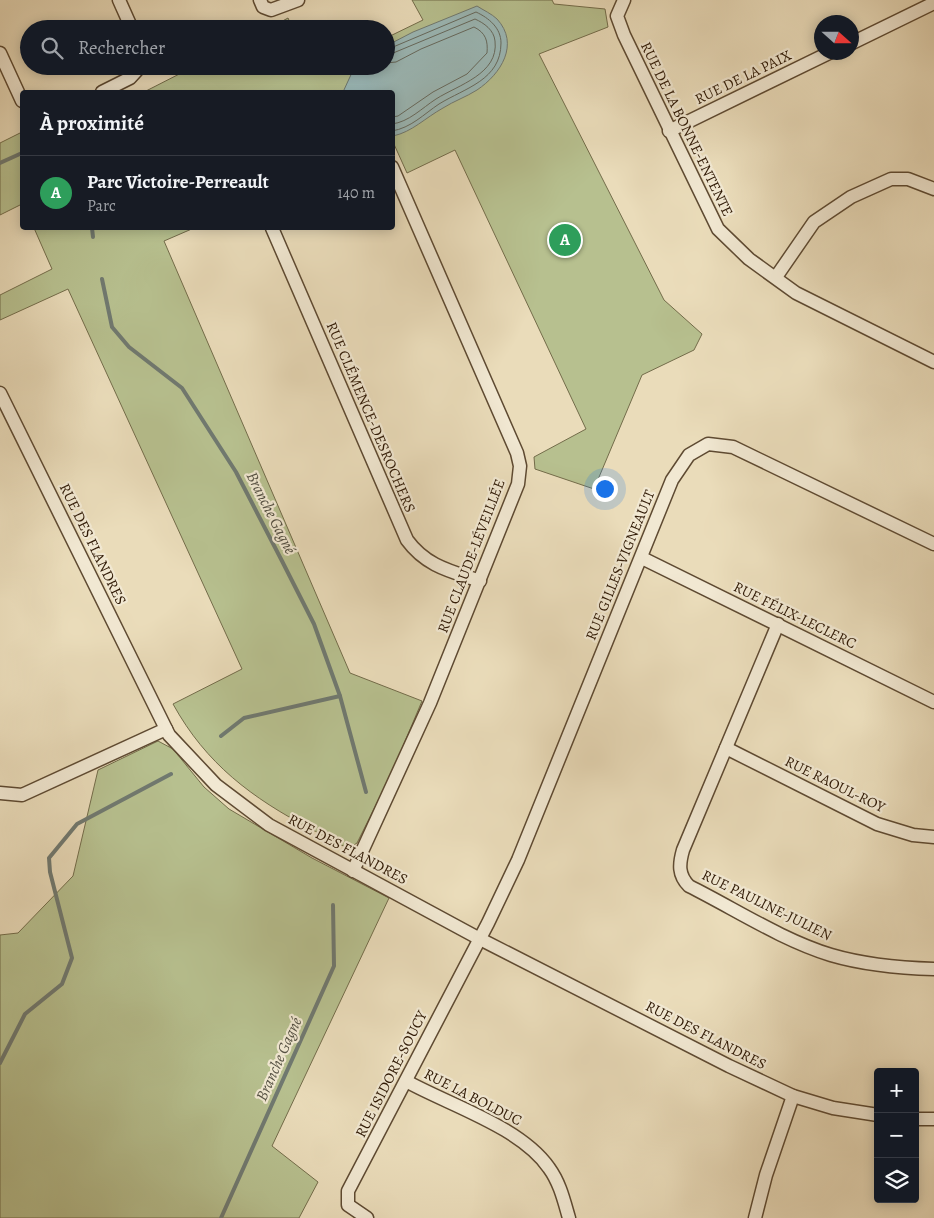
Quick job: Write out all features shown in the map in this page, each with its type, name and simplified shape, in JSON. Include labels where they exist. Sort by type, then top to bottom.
[{"type":"street","points":[[119,0],[128,20]]},
{"type":"street","points":[[263,4],[276,9],[298,0]]},
{"type":"street","name":"RUE DE LA BONNE-ENTENTE","points":[[624,0],[618,16],[624,36],[718,229],[749,259],[796,293],[934,362]]},
{"type":"street","points":[[859,40],[934,3]]},
{"type":"street","points":[[0,53],[20,97]]},
{"type":"street","name":"RUE DE LA PAIX","points":[[669,131],[815,60]]},
{"type":"street","points":[[106,90],[133,75]]},
{"type":"street","name":"RUE CLAUDE-LÉVEILLÉE","points":[[353,871],[426,712],[480,582],[518,484],[520,466],[517,453],[395,174]]},
{"type":"street","points":[[776,277],[814,222],[851,198],[891,179],[908,179],[934,189]]},
{"type":"street","name":"RUE CLÉMENCE-DESROCHERS","points":[[273,230],[407,540],[416,553],[432,564],[480,582]]},
{"type":"street","name":"RUE DES FLANDRES","points":[[0,393],[169,735],[224,791],[269,825],[353,871],[480,939],[729,1066],[793,1096],[833,1108],[874,1114]]},
{"type":"street","name":"RUE GILLES-VIGNEAULT","points":[[480,939],[518,860],[672,480],[689,454],[708,444],[733,446],[934,544]]},
{"type":"street","name":"RUE FÉLIX-LECLERC","points":[[642,558],[934,702]]},
{"type":"street","name":"RUE PAULINE-JULIEN","points":[[778,624],[683,850],[680,860],[682,879],[689,886],[789,937],[829,954],[858,962],[898,968],[934,969]]},
{"type":"street","points":[[0,793],[22,795],[166,729]]},
{"type":"street","name":"RUE RAOUL-ROY","points":[[726,748],[877,824],[913,835],[934,837]]},
{"type":"street","name":"RUE ISIDORE-SOUCY","points":[[367,1218],[348,1205],[348,1191],[480,939]]},
{"type":"street","name":"RUE LA BOLDUC","points":[[406,1081],[508,1132],[535,1150],[550,1169],[563,1196],[569,1218]]},
{"type":"street","points":[[755,1218],[761,1190],[793,1096]]},
{"type":"street","points":[[919,1119],[934,1119]]},
{"type":"green space","points":[[412,0],[552,0],[554,4],[605,9],[608,27],[539,54],[664,300],[702,334],[694,350],[642,375],[594,489],[535,469],[534,457],[586,429],[455,150],[407,173],[395,146],[395,90],[148,90],[177,75],[395,75],[395,34],[423,20]]},
{"type":"green space","points":[[20,133],[20,205],[0,215],[0,143]]},
{"type":"green space","points":[[35,230],[189,230],[164,241],[350,673],[422,701],[390,777],[357,843],[349,848],[334,842],[289,817],[250,792],[216,762],[200,744],[173,704],[242,669],[68,289],[0,320],[0,295],[52,269]]},
{"type":"green space","points":[[158,741],[173,749],[204,787],[229,809],[312,858],[389,898],[272,1146],[318,1182],[299,1218],[0,1218],[0,935],[18,933],[73,876],[98,770]]},
{"type":"water","points":[[477,6],[497,19],[504,29],[507,38],[507,48],[505,58],[500,67],[486,83],[412,128],[395,135],[395,90],[344,90],[351,75],[395,75],[395,41]]},
{"type":"waterway","points":[[0,163],[20,154]]},
{"type":"waterway","name":"Branche Gagné","points":[[92,230],[93,237]]},
{"type":"waterway","name":"Branche Gagné","points":[[102,279],[112,327],[129,347],[182,388],[236,472],[282,561],[314,624],[340,696],[366,792]]},
{"type":"waterway","points":[[221,736],[244,718],[340,696]]},
{"type":"waterway","points":[[0,1063],[25,1014],[62,984],[72,958],[50,872],[49,858],[77,824],[171,774]]},
{"type":"waterway","name":"Branche Gagné","points":[[221,1218],[334,966],[333,905]]},
{"type":"place","name":"Parc Victoire-Perreault","points":[[565,240]]}]
